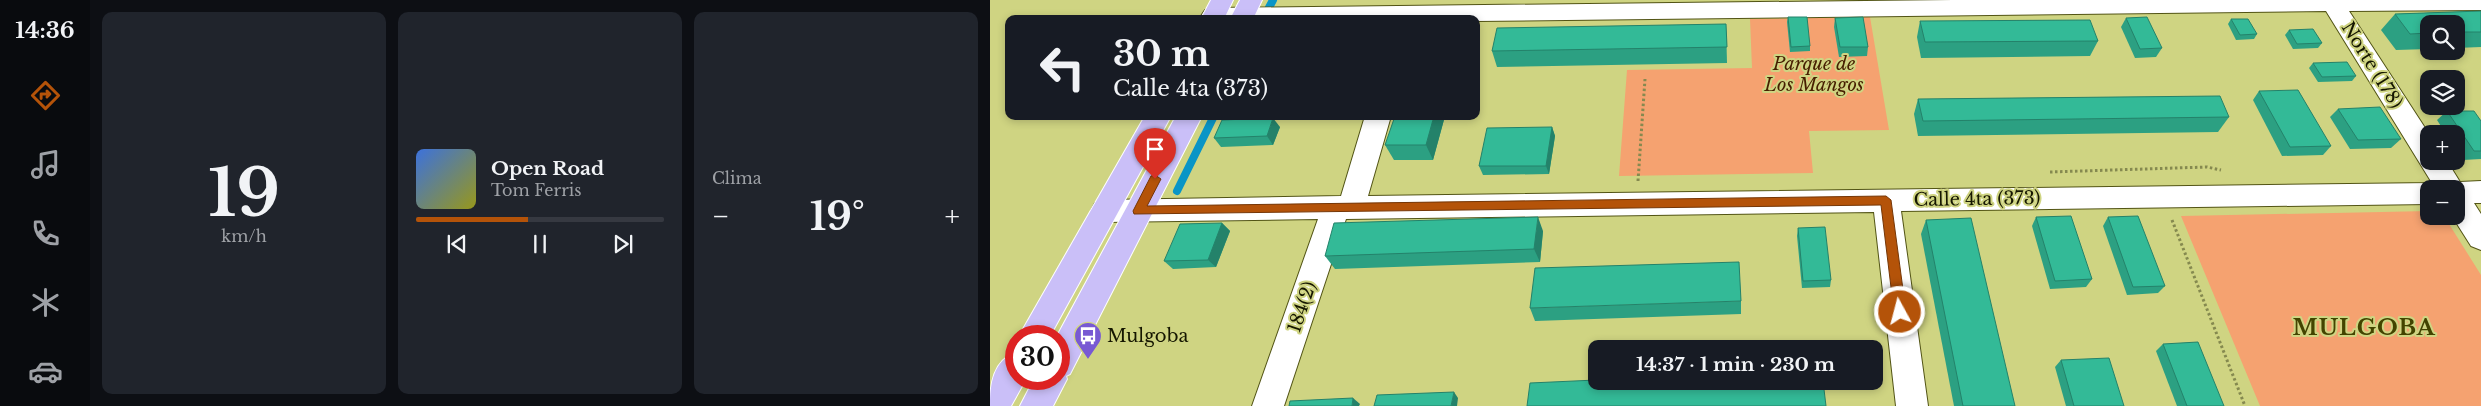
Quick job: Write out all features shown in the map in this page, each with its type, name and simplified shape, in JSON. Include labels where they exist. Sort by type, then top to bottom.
[{"type":"main road","points":[[1040,325],[1156,120]]},
{"type":"main road","points":[[1070,343],[1187,120]]},
{"type":"main road","points":[[994,406],[1005,387]]},
{"type":"main road","points":[[1036,406],[1045,390]]},
{"type":"street","name":"Norte (178)","points":[[2331,2],[2420,141]]},
{"type":"street","points":[[1216,12],[2481,2]]},
{"type":"street","name":"184(2)","points":[[1268,406],[1377,120]]},
{"type":"street","points":[[2465,193],[2481,192]]},
{"type":"street","name":"Calle 4ta (373)","points":[[1105,212],[2420,193]]},
{"type":"street","points":[[1886,200],[1912,406]]},
{"type":"street","points":[[2465,213],[2481,238]]},
{"type":"path","points":[[1637,204],[1645,79]]},
{"type":"path","points":[[2047,172],[2207,167],[2223,171]]},
{"type":"path","points":[[2163,197],[2245,406]]},
{"type":"green space","name":"Parque de Los Mangos","points":[[1870,17],[1889,130],[1809,131],[1813,173],[1619,176],[1627,70],[1752,68],[1750,19]]},
{"type":"green space","points":[[2420,211],[2420,225],[2450,225],[2481,275],[2481,406],[2260,406],[2181,216]]},
{"type":"building","points":[[2481,11],[2481,32],[2465,32],[2465,15],[2420,15],[2420,33],[2410,34],[2395,14]]},
{"type":"building","points":[[1788,17],[1807,17],[1810,46],[1791,47]]},
{"type":"building","points":[[1863,17],[1868,47],[1840,47],[1835,18]]},
{"type":"building","points":[[2147,17],[2162,48],[2140,49],[2126,18]]},
{"type":"building","points":[[2231,19],[2248,19],[2257,34],[2240,35]]},
{"type":"building","points":[[2090,20],[2098,41],[1925,42],[1920,21]]},
{"type":"building","points":[[1726,24],[1727,47],[1492,51],[1497,28]]},
{"type":"building","points":[[2313,29],[2322,43],[2297,44],[2289,30]]},
{"type":"building","points":[[2347,62],[2356,76],[2322,77],[2313,63]]},
{"type":"building","points":[[2298,90],[2331,146],[2290,147],[2259,91]]},
{"type":"building","points":[[2220,96],[2229,117],[1923,121],[1918,99]]},
{"type":"building","points":[[2380,107],[2401,139],[2358,140],[2338,109]]},
{"type":"building","points":[[2465,111],[2474,111],[2481,121],[2481,151],[2474,151],[2465,138],[2465,125],[2456,125],[2450,115],[2465,115]]},
{"type":"building","points":[[1222,120],[1272,120],[1267,136],[1214,138]]},
{"type":"building","points":[[1394,120],[1433,120],[1426,145],[1385,145]]},
{"type":"building","points":[[1552,127],[1546,166],[1479,166],[1487,128]]},
{"type":"building","points":[[2071,216],[2092,279],[2055,281],[2036,217]]},
{"type":"building","points":[[2138,216],[2165,286],[2133,287],[2108,217]]},
{"type":"building","points":[[1538,217],[1534,249],[1325,256],[1334,223]]},
{"type":"building","points":[[1971,218],[2015,406],[1963,406],[1926,220]]},
{"type":"building","points":[[1222,223],[1208,260],[1164,261],[1180,224]]},
{"type":"building","points":[[1825,227],[1831,280],[1803,281],[1798,228]]},
{"type":"building","points":[[1739,262],[1741,301],[1530,308],[1535,268]]},
{"type":"building","points":[[2198,342],[2224,406],[2187,406],[2163,344]]},
{"type":"building","points":[[2109,358],[2124,406],[2074,406],[2061,360]]},
{"type":"building","points":[[1588,380],[1588,390],[1824,390],[1826,406],[1527,406],[1530,383]]},
{"type":"building","points":[[1454,392],[1451,406],[1374,406],[1377,395]]},
{"type":"building","points":[[1353,398],[1352,406],[1289,406],[1290,401]]},
{"type":"waterway","points":[[1265,15],[1273,0]]},
{"type":"waterway","points":[[1177,191],[1212,120]]},
{"type":"place","name":"Mulgoba","points":[[1088,360]]},
{"type":"district","name":"MULGOBA","points":[[2364,327]]},
{"type":"route","points":[[1155,179],[1138,211],[1886,200],[1900,312]]}]
